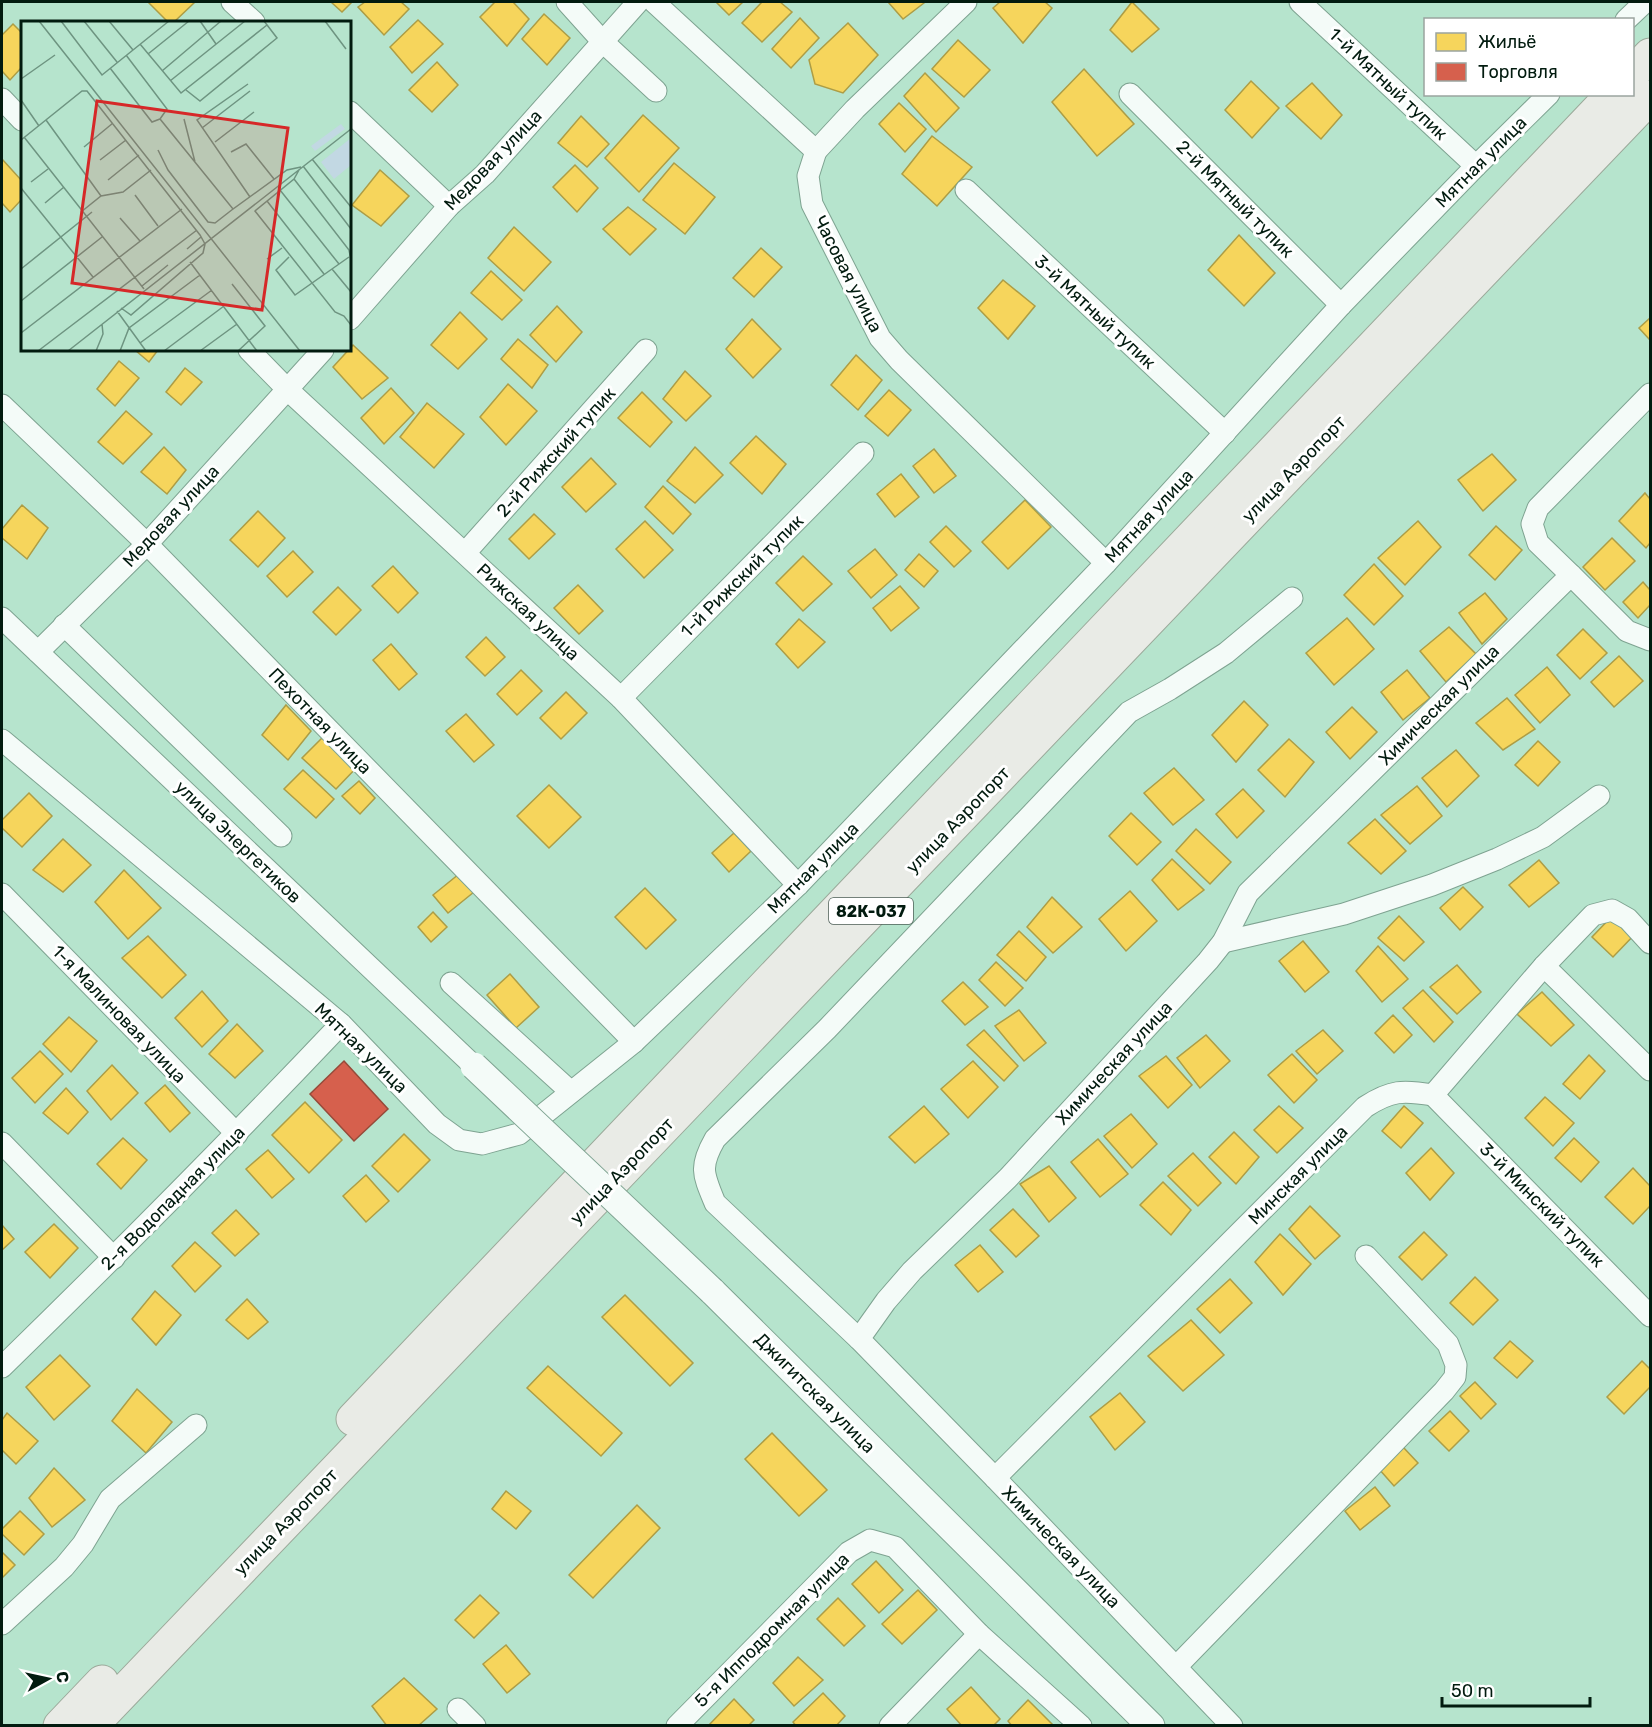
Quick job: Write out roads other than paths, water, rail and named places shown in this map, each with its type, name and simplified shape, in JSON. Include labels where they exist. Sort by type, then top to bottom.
[{"type":"main road","points":[[1634,72],[1650,55]]},
{"type":"main road","name":"улица Аэропорт","points":[[60,1725],[1611,96]]},
{"type":"main road","name":"улица Аэропорт","points":[[91,1725],[1650,97]]},
{"type":"street","points":[[567,2],[603,42],[656,91]]},
{"type":"street","name":"Медовая улица","points":[[351,319],[449,206],[485,174],[638,2]]},
{"type":"street","points":[[654,2],[816,151],[855,109],[966,2]]},
{"type":"street","name":"1-й Мятный тупик","points":[[1300,2],[1476,166]]},
{"type":"street","points":[[1628,18],[1644,2]]},
{"type":"street","name":"2-й Мятный тупик","points":[[1130,94],[1341,305]]},
{"type":"street","name":"Мятная улица","points":[[2,740],[341,1024],[437,1124],[459,1140],[482,1144],[519,1134],[634,1042],[798,885],[1106,563],[1341,305],[1547,96]]},
{"type":"street","points":[[2,99],[21,119]]},
{"type":"street","points":[[351,113],[449,206]]},
{"type":"street","name":"Часовая улица","points":[[816,151],[808,176],[812,204],[880,338],[899,360],[1106,563]]},
{"type":"street","name":"3-й Мятный тупик","points":[[966,190],[1225,433]]},
{"type":"street","name":"2-й Рижский тупик","points":[[465,553],[646,350]]},
{"type":"street","name":"Рижская улица","points":[[250,351],[288,390],[621,699],[798,885]]},
{"type":"street","name":"Медовая улица","points":[[38,652],[147,544],[322,351]]},
{"type":"street","points":[[1650,394],[1538,508],[1532,524],[1539,543],[1627,631],[1650,640]]},
{"type":"street","name":"Пехотная улица","points":[[2,405],[147,544],[634,1042]]},
{"type":"street","name":"1-й Рижский тупик","points":[[621,699],[863,453]]},
{"type":"street","name":"Химическая улица","points":[[1232,1725],[859,1339],[886,1301],[912,1271],[1008,1178],[1208,961],[1223,942],[1248,893],[1571,575]]},
{"type":"street","points":[[859,1339],[715,1203],[705,1178],[705,1156],[715,1139],[827,1029],[1129,712],[1226,653],[1292,597]]},
{"type":"street","name":"улица Энергетиков","points":[[2,618],[474,1066]]},
{"type":"street","points":[[64,625],[281,836]]},
{"type":"street","points":[[1223,942],[1344,914],[1432,885],[1497,859],[1543,837],[1599,796]]},
{"type":"street","name":"1-я Малиновая улица","points":[[2,894],[237,1134]]},
{"type":"street","points":[[1433,1095],[1544,966],[1593,915],[1612,910],[1628,919],[1650,943]]},
{"type":"street","points":[[1544,966],[1650,1070]]},
{"type":"street","points":[[451,983],[571,1092]]},
{"type":"street","name":"2-я Водопадная улица","points":[[2,1367],[237,1134],[341,1024]]},
{"type":"street","name":"Джигитская улица","points":[[474,1066],[712,1292],[1151,1725]]},
{"type":"street","name":"Минская улица","points":[[995,1478],[1365,1107],[1384,1095],[1410,1091],[1433,1095]]},
{"type":"street","name":"3-й Минский тупик","points":[[1433,1095],[1650,1316]]},
{"type":"street","points":[[2,1143],[114,1258]]},
{"type":"street","points":[[1176,1667],[1455,1377],[1456,1365],[1448,1344],[1366,1256]]},
{"type":"street","points":[[2,1624],[64,1567],[77,1552],[96,1525],[110,1499],[196,1425]]},
{"type":"street","name":"5-я Ипподромная улица","points":[[677,1725],[849,1552],[870,1539],[895,1547],[979,1634]]},
{"type":"street","points":[[890,1725],[979,1634],[1081,1725]]},
{"type":"street","points":[[458,1709],[475,1725]]}]
